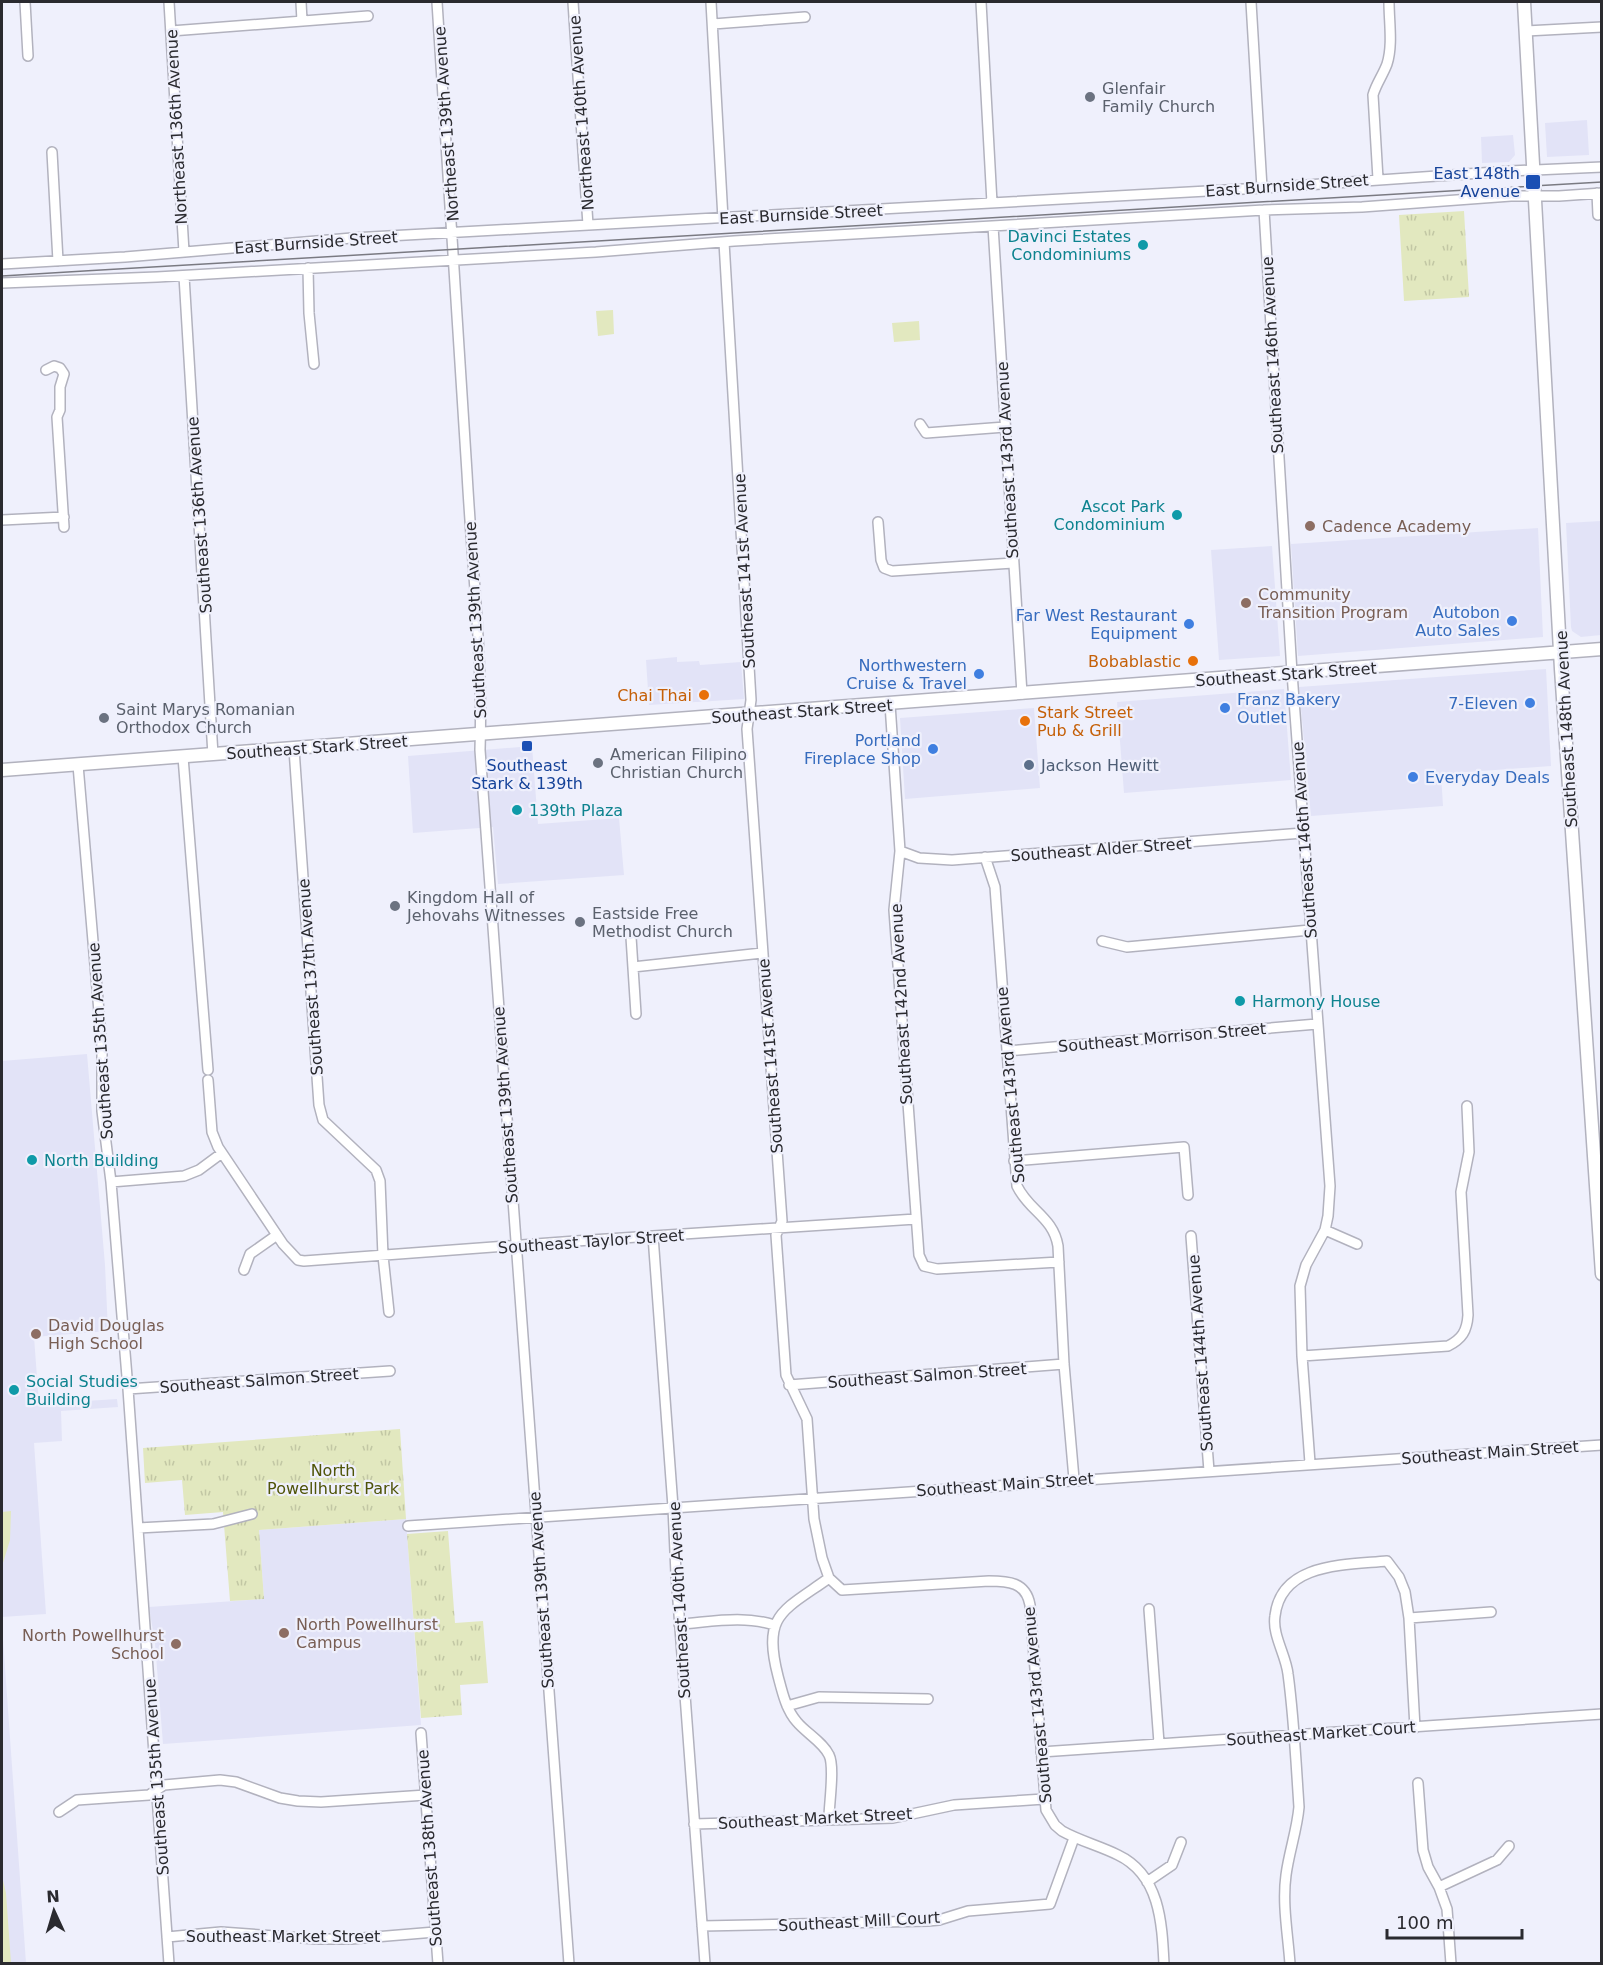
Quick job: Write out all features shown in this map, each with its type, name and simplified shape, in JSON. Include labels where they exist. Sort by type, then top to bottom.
[{"type":"main road","name":"Southeast 148th Avenue","points":[[1524,2],[1561,653],[1602,1274]]},
{"type":"main road","name":"Southeast Stark Street","points":[[2,770],[1602,650]]},
{"type":"street","points":[[25,2],[28,56]]},
{"type":"street","name":"Northeast 136th Avenue","points":[[169,2],[184,252]]},
{"type":"street","points":[[301,2],[302,21]]},
{"type":"street","name":"Northeast 139th Avenue","points":[[437,2],[454,246]]},
{"type":"street","name":"Northeast 140th Avenue","points":[[573,2],[588,225]]},
{"type":"street","points":[[711,2],[723,219]]},
{"type":"street","points":[[981,2],[992,203]]},
{"type":"street","points":[[1251,2],[1262,188]]},
{"type":"street","points":[[1378,179],[1373,96],[1389,53],[1389,2]]},
{"type":"street","points":[[171,31],[368,16]]},
{"type":"street","points":[[712,24],[806,17]]},
{"type":"street","points":[[1526,31],[1602,27]]},
{"type":"street","points":[[52,152],[58,261]]},
{"type":"street","name":"East Burnside Street","points":[[2,283],[184,276],[1264,210],[1362,207],[1489,197],[1534,183],[1602,167]]},
{"type":"street","name":"East Burnside Street","points":[[2,264],[304,242],[1262,188],[1378,179],[1534,183],[1599,193]]},
{"type":"street","points":[[1598,215],[1599,193]]},
{"type":"street","name":"Southeast 146th Avenue","points":[[1264,210],[1292,673],[1330,1186],[1325,1230],[1311,1255],[1300,1286],[1302,1356],[1310,1463]]},
{"type":"street","name":"Southeast 143rd Avenue","points":[[993,226],[1022,694]]},
{"type":"street","name":"Southeast 141st Avenue","points":[[724,242],[752,700],[747,729],[782,1221],[776,1235],[786,1375],[807,1419],[818,1540],[829,1578]]},
{"type":"street","name":"Southeast 139th Avenue","points":[[454,246],[481,735],[515,1246],[569,1964]]},
{"type":"street","points":[[308,268],[309,313],[314,364]]},
{"type":"street","name":"Southeast 136th Avenue","points":[[184,276],[213,754]]},
{"type":"street","points":[[2,520],[64,522],[57,417],[60,410],[60,387],[64,374],[60,368],[54,366],[46,370]]},
{"type":"street","points":[[920,423],[926,433],[1005,428]]},
{"type":"street","points":[[878,522],[881,560],[884,568],[892,571],[1013,563]]},
{"type":"street","name":"Southeast 142nd Avenue","points":[[890,704],[900,851],[894,910],[919,1256],[924,1266],[937,1269],[1059,1262]]},
{"type":"street","name":"Southeast 137th Avenue","points":[[294,749],[319,1106],[323,1120],[376,1170],[380,1181],[383,1256]]},
{"type":"street","points":[[183,757],[207,1070]]},
{"type":"street","name":"Southeast 135th Avenue","points":[[78,765],[102,1047],[102,1112],[111,1182],[128,1389],[169,1964]]},
{"type":"street","name":"Southeast Alder Street","points":[[900,851],[919,858],[935,860],[1303,833]]},
{"type":"street","name":"Southeast 143rd Avenue","points":[[985,857],[995,887],[1017,1186],[1022,1197],[1043,1217],[1056,1235],[1074,1479]]},
{"type":"street","points":[[1102,941],[1127,947],[1310,930]]},
{"type":"street","points":[[631,937],[636,1014]]},
{"type":"street","points":[[633,967],[762,953]]},
{"type":"street","name":"Southeast Morrison Street","points":[[1007,1051],[1317,1024]]},
{"type":"street","points":[[208,1080],[212,1132],[222,1153],[277,1236],[250,1254],[244,1270]]},
{"type":"street","points":[[1302,1356],[1448,1346],[1458,1341],[1464,1334],[1468,1315],[1461,1192],[1469,1152],[1467,1106]]},
{"type":"street","points":[[1014,1161],[1184,1147],[1188,1195]]},
{"type":"street","points":[[111,1182],[184,1176],[199,1170],[222,1153]]},
{"type":"street","name":"Southeast Taylor Street","points":[[277,1236],[291,1255],[304,1261],[915,1219]]},
{"type":"street","points":[[1325,1230],[1357,1244]]},
{"type":"street","name":"Southeast 140th Avenue","points":[[653,1236],[705,1964]]},
{"type":"street","name":"Southeast 144th Avenue","points":[[1191,1236],[1209,1471]]},
{"type":"street","points":[[383,1256],[389,1312]]},
{"type":"street","name":"Southeast Salmon Street","points":[[789,1385],[1064,1364]]},
{"type":"street","name":"Southeast Salmon Street","points":[[128,1389],[390,1371]]},
{"type":"street","name":"Southeast Main Street","points":[[408,1526],[1074,1479],[1602,1445]]},
{"type":"street","points":[[138,1528],[213,1524],[252,1514]]},
{"type":"street","points":[[1290,1964],[1284,1893],[1299,1807],[1288,1672],[1274,1617],[1280,1596],[1292,1581],[1320,1569],[1387,1561],[1399,1577],[1405,1592],[1409,1618],[1415,1728]]},
{"type":"street","points":[[829,1578],[785,1610],[774,1625],[772,1642],[774,1659],[787,1706],[795,1721],[828,1753],[832,1766],[829,1818]]},
{"type":"street","name":"Southeast 143rd Avenue","points":[[829,1578],[842,1590],[1005,1581],[1017,1584],[1029,1599],[1046,1810],[1055,1825],[1074,1838],[1117,1854],[1130,1862],[1147,1882],[1154,1893],[1160,1915],[1164,1964]]},
{"type":"street","points":[[1149,1609],[1159,1743]]},
{"type":"street","points":[[1409,1618],[1491,1612]]},
{"type":"street","points":[[679,1624],[756,1620],[774,1625]]},
{"type":"street","points":[[787,1706],[819,1697],[928,1699]]},
{"type":"street","name":"Southeast Market Court","points":[[1041,1752],[1602,1714]]},
{"type":"street","name":"Southeast 138th Avenue","points":[[421,1733],[438,1964]]},
{"type":"street","points":[[59,1812],[77,1800],[149,1795],[164,1785],[220,1780],[236,1782],[280,1798],[298,1801],[321,1802],[426,1795]]},
{"type":"street","points":[[1418,1783],[1423,1850],[1447,1909],[1451,1964]]},
{"type":"street","name":"Southeast Market Street","points":[[694,1824],[829,1818],[893,1818],[954,1805],[1044,1799]]},
{"type":"street","name":"Southeast Mill Court","points":[[702,1926],[928,1921],[968,1911],[1050,1904],[1074,1838]]},
{"type":"street","points":[[1147,1882],[1172,1865],[1181,1842]]},
{"type":"street","points":[[1439,1887],[1497,1860],[1509,1846]]},
{"type":"street","name":"Southeast Market Street","points":[[168,1936],[221,1932],[317,1939],[351,1939],[435,1932]]},
{"type":"shaded area","points":[[1587,120],[1589,155],[1547,157],[1545,123]]},
{"type":"shaded area","points":[[1513,135],[1515,155],[1509,162],[1482,163],[1481,137]]},
{"type":"shaded area","points":[[1601,521],[1601,635],[1581,637],[1572,631],[1571,627],[1566,523]]},
{"type":"shaded area","points":[[1538,528],[1543,637],[1298,656],[1291,544]]},
{"type":"shaded area","name":"Community Transition Program","points":[[1272,546],[1280,656],[1219,660],[1211,550]]},
{"type":"shaded area","points":[[677,657],[677,662],[699,661],[700,665],[741,662],[744,699],[649,705],[646,660]]},
{"type":"shaded area","points":[[1546,669],[1551,766],[1441,774],[1443,806],[1311,816],[1299,687]]},
{"type":"shaded area","points":[[1284,689],[1291,780],[1124,793],[1117,702]]},
{"type":"shaded area","points":[[1034,708],[1040,788],[905,799],[900,718]]},
{"type":"shaded area","points":[[532,746],[538,824],[619,818],[624,875],[498,884],[493,827],[413,833],[408,756]]},
{"type":"shaded area","name":"David Douglas High School","points":[[87,1054],[105,1265],[108,1331],[34,1337],[39,1404],[117,1399],[118,1407],[61,1411],[62,1441],[34,1443],[46,1614],[2,1617],[2,1061]]},
{"type":"shaded area","name":"North Powellhurst Campus","points":[[406,1519],[421,1725],[163,1744],[155,1643],[149,1607],[264,1599],[259,1530]]},
{"type":"shaded area","points":[[2,1625],[26,1963],[2,1963]]},
{"type":"green space","points":[[1464,211],[1469,297],[1404,301],[1399,215]]},
{"type":"green space","points":[[613,310],[614,334],[598,336],[596,311]]},
{"type":"green space","points":[[919,321],[920,340],[894,342],[892,323]]},
{"type":"green space","name":"North Powellhurst Park","points":[[400,1429],[406,1519],[259,1530],[264,1599],[230,1601],[223,1512],[185,1515],[182,1480],[145,1483],[143,1448]]},
{"type":"green space","points":[[11,1511],[10,1540],[2,1566],[2,1512]]},
{"type":"green space","name":"North Powellhurst Park","points":[[448,1531],[455,1623],[483,1621],[488,1683],[460,1685],[462,1715],[421,1718],[407,1534]]},
{"type":"green space","points":[[2,1876],[6,1893],[11,1963],[2,1963]]},
{"type":"tram line","points":[[2,276],[1602,182]]},
{"type":"place","name":"Glenfair Family Church","points":[[1090,97]]},
{"type":"place","name":"East 148th Avenue","points":[[1533,182]]},
{"type":"place","name":"Davinci Estates Condominiums","points":[[1143,245]]},
{"type":"place","name":"Ascot Park Condominium","points":[[1177,515]]},
{"type":"place","name":"Cadence Academy","points":[[1310,526]]},
{"type":"place","name":"Community Transition Program","points":[[1246,603]]},
{"type":"place","name":"Autobon Auto Sales","points":[[1512,621]]},
{"type":"place","name":"Far West Restaurant Equipment","points":[[1189,624]]},
{"type":"place","name":"Bobablastic","points":[[1193,661]]},
{"type":"place","name":"Northwestern Cruise & Travel","points":[[979,674]]},
{"type":"place","name":"Chai Thai","points":[[704,695]]},
{"type":"place","name":"7-Eleven","points":[[1530,703]]},
{"type":"place","name":"Franz Bakery Outlet","points":[[1225,708]]},
{"type":"place","name":"Saint Marys Romanian Orthodox Church","points":[[104,718]]},
{"type":"place","name":"Stark Street Pub & Grill","points":[[1025,721]]},
{"type":"place","name":"Southeast Stark & 139th","points":[[527,746]]},
{"type":"place","name":"Portland Fireplace Shop","points":[[933,749]]},
{"type":"place","name":"American Filipino Christian Church","points":[[598,763]]},
{"type":"place","name":"Jackson Hewitt","points":[[1029,765]]},
{"type":"place","name":"Everyday Deals","points":[[1413,777]]},
{"type":"place","name":"139th Plaza","points":[[517,810]]},
{"type":"place","name":"Kingdom Hall of Jehovahs Witnesses","points":[[395,906]]},
{"type":"place","name":"Eastside Free Methodist Church","points":[[580,922]]},
{"type":"place","name":"Harmony House","points":[[1240,1001]]},
{"type":"place","name":"North Building","points":[[32,1160]]},
{"type":"place","name":"David Douglas High School","points":[[36,1334]]},
{"type":"place","name":"Social Studies Building","points":[[14,1390]]},
{"type":"place","name":"North Powellhurst Campus","points":[[284,1633]]},
{"type":"place","name":"North Powellhurst School","points":[[176,1644]]}]
